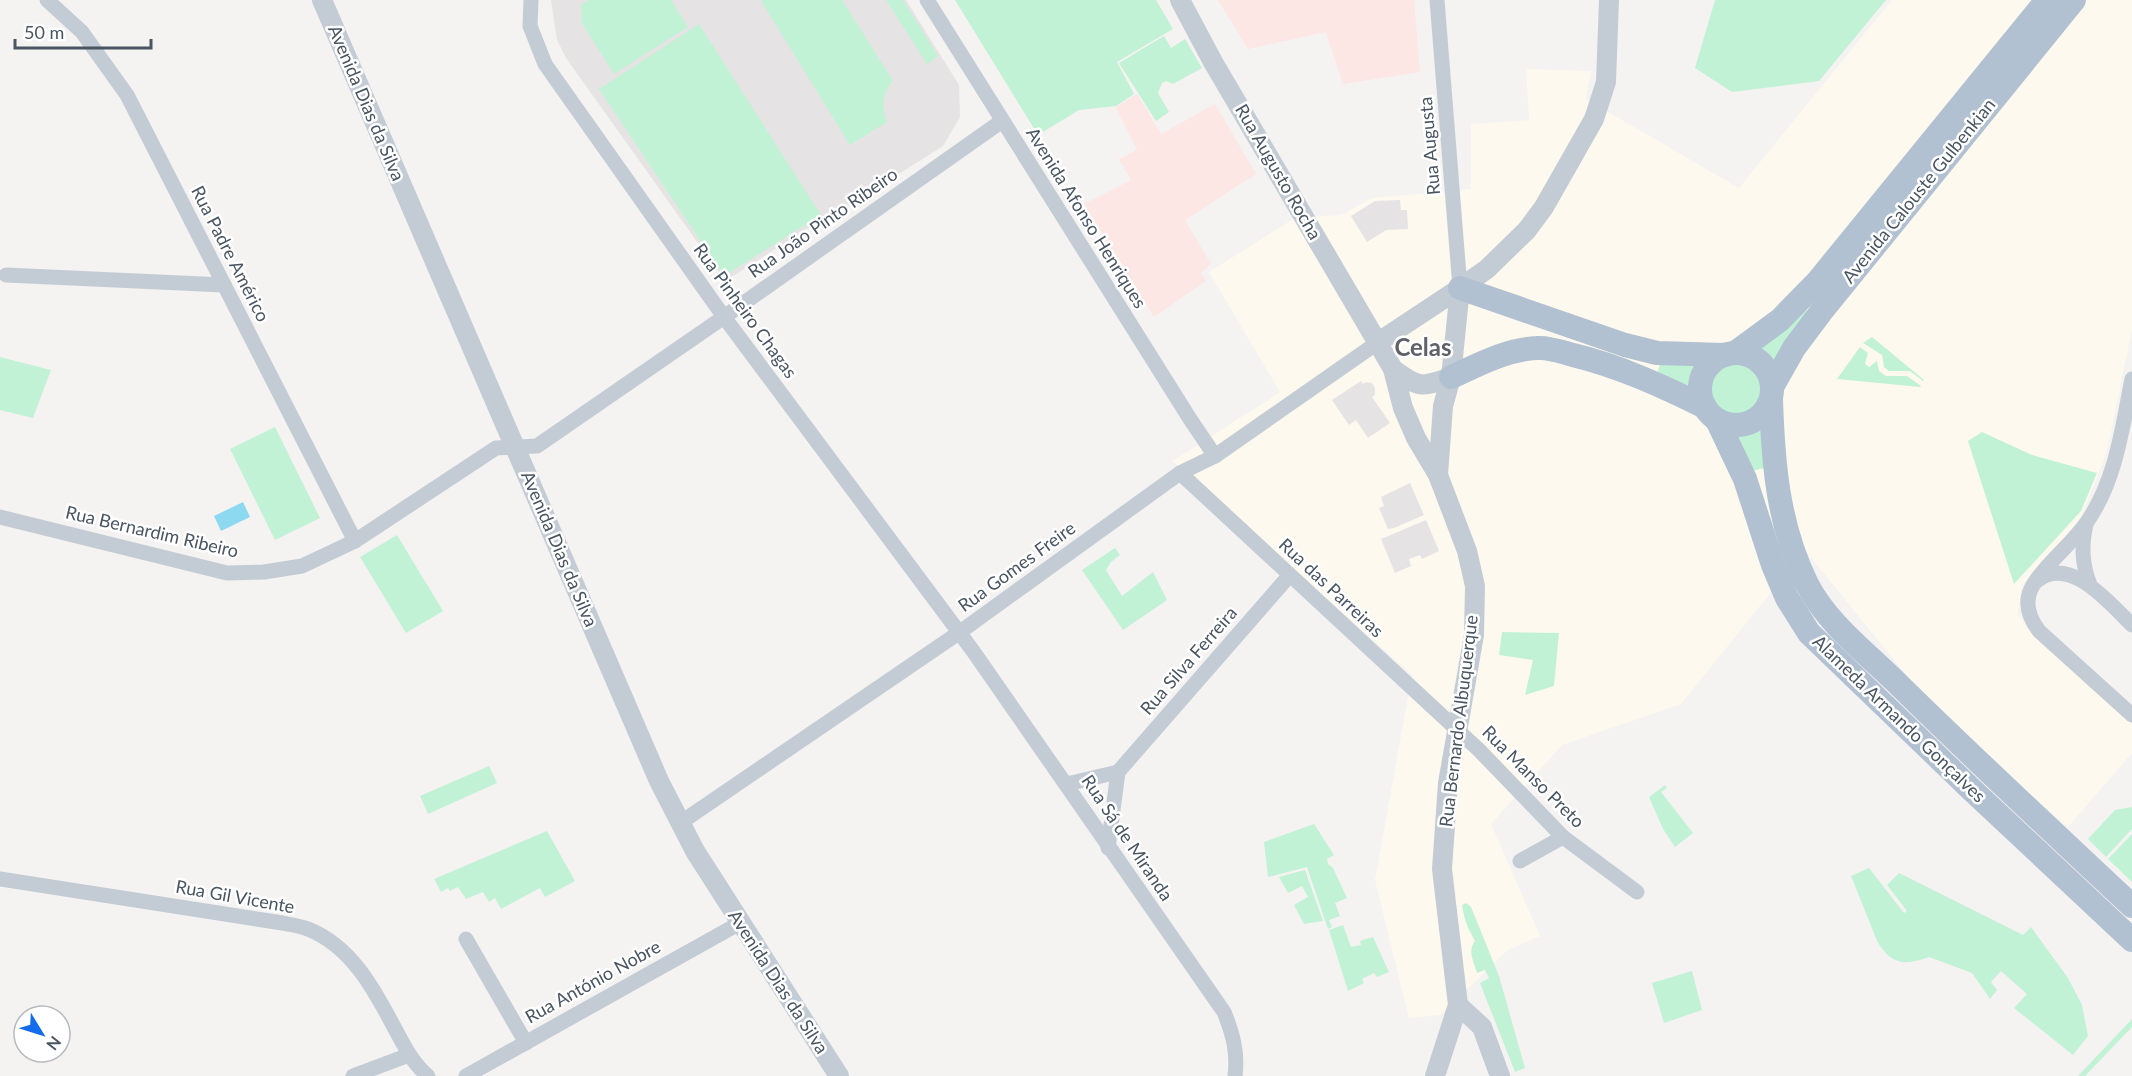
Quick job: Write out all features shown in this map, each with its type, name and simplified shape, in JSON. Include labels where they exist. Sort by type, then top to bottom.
[{"type":"main road","name":"Avenida Calouste Gulbenkian","points":[[1711,413],[1701,397],[1700,386],[1708,367],[1779,320],[1818,281],[2047,0]]},
{"type":"main road","name":"Avenida Calouste Gulbenkian","points":[[1450,377],[1495,357],[1537,348],[1553,350],[1592,359],[1649,380],[1727,424],[1749,423],[1759,417],[1766,409],[1794,348],[1821,312],[2074,0]]},
{"type":"main road","points":[[1460,288],[1625,345],[1657,353],[1746,355],[1756,359],[1764,366],[1770,376],[1772,393]]},
{"type":"main road","name":"Alameda Armando Gonçalves","points":[[1772,393],[1774,471],[1782,515],[1808,585],[1827,616],[1944,731],[2132,906]]},
{"type":"main road","name":"Alameda Armando Gonçalves","points":[[1711,413],[1744,478],[1773,565],[1787,598],[1809,633],[2132,940]]},
{"type":"street","name":"Rua Padre Américo","points":[[47,0],[82,32],[127,95],[355,542]]},
{"type":"street","name":"Avenida Dias da Silva","points":[[322,0],[659,781],[680,823],[740,923],[839,1076]]},
{"type":"street","name":"Rua Pinheiro Chagas","points":[[531,0],[530,26],[545,64],[724,317],[960,632]]},
{"type":"street","name":"Avenida Afonso Henriques","points":[[927,0],[1215,456]]},
{"type":"street","name":"Rua Augusto Rocha","points":[[1180,0],[1213,62],[1393,369]]},
{"type":"street","name":"Rua Augusta","points":[[1437,0],[1460,288]]},
{"type":"street","points":[[1377,343],[1487,269],[1527,230],[1544,207],[1594,119],[1606,82],[1609,0]]},
{"type":"street","name":"Rua João Pinto Ribeiro","points":[[515,447],[537,446],[1002,121]]},
{"type":"street","points":[[6,275],[224,285]]},
{"type":"street","points":[[1438,475],[1443,406],[1450,377],[1460,288]]},
{"type":"street","name":"Rua Gomes Freire","points":[[680,823],[960,632],[1180,473],[1215,456],[1377,343]]},
{"type":"street","points":[[1393,369],[1409,381],[1425,387],[1450,377]]},
{"type":"street","name":"Rua Bernardo Albuquerque","points":[[1393,369],[1403,408],[1416,438],[1438,475],[1467,551],[1475,586],[1474,635],[1448,783],[1442,869],[1458,1005],[1435,1076]]},
{"type":"street","points":[[2132,380],[2116,461],[2101,498],[2086,523],[2036,581],[2028,598],[2032,622],[2039,631],[2132,715]]},
{"type":"street","name":"Rua Bernardim Ribeiro","points":[[0,517],[227,573],[264,572],[302,566],[355,542],[496,448],[515,447]]},
{"type":"street","name":"Rua das Parreiras","points":[[1180,473],[1457,730]]},
{"type":"street","points":[[2086,523],[2082,554],[2084,570],[2090,585]]},
{"type":"street","points":[[2036,581],[2044,575],[2067,574],[2078,578],[2090,585],[2132,625]]},
{"type":"street","name":"Rua Silva Ferreira","points":[[1118,772],[1289,576]]},
{"type":"street","name":"Rua Sá de Miranda","points":[[960,632],[1224,1012],[1236,1048],[1235,1076]]},
{"type":"street","name":"Rua Manso Preto","points":[[1457,730],[1563,837],[1637,892]]},
{"type":"street","points":[[1067,784],[1118,772],[1108,848]]},
{"type":"street","points":[[1520,861],[1563,837]]},
{"type":"street","name":"Rua Gil Vicente","points":[[0,879],[276,922],[307,929],[330,941],[361,971],[409,1055],[428,1076]]},
{"type":"street","name":"Rua António Nobre","points":[[466,1076],[740,923]]},
{"type":"street","points":[[466,939],[526,1043]]},
{"type":"street","points":[[1458,1005],[1482,1027],[1500,1076]]},
{"type":"street","points":[[353,1076],[409,1055]]},
{"type":"shaded area","points":[[551,0],[906,0],[959,85],[960,117],[943,146],[725,281],[566,58],[557,40]]},
{"type":"shaded area","points":[[1218,0],[1414,0],[1420,72],[1343,84],[1326,32],[1248,49]]},
{"type":"shaded area","points":[[1892,0],[2132,0],[2132,329],[2107,452],[2080,520],[2022,586],[2018,614],[2027,628],[2132,723],[2132,753],[2068,827],[1945,723],[1805,550],[1681,704],[1562,745],[1491,824],[1540,936],[1508,950],[1440,1015],[1409,1018],[1375,880],[1412,675],[1173,461],[1280,392],[1209,272],[1295,218],[1341,215],[1372,198],[1471,189],[1471,124],[1529,120],[1526,69],[1591,71],[1586,99],[1739,188]]},
{"type":"shaded area","points":[[1137,94],[1161,134],[1215,104],[1256,174],[1185,220],[1211,264],[1201,273],[1206,281],[1154,317],[1084,204],[1131,180],[1119,159],[1137,150],[1116,107]]},
{"type":"shaded area","points":[[1400,200],[1401,210],[1407,210],[1408,229],[1386,230],[1367,242],[1351,216],[1375,201]]},
{"type":"shaded area","points":[[1361,381],[1363,384],[1372,383],[1375,395],[1372,397],[1390,423],[1368,438],[1356,420],[1349,425],[1332,400]]},
{"type":"shaded area","points":[[1410,483],[1424,515],[1388,529],[1379,508],[1384,506],[1381,497]]},
{"type":"shaded area","points":[[1426,520],[1439,551],[1422,559],[1420,555],[1409,559],[1411,566],[1395,573],[1381,539]]},
{"type":"green space","points":[[589,0],[671,0],[688,27],[614,74],[582,23],[581,5]]},
{"type":"green space","points":[[842,0],[893,81],[884,100],[887,122],[850,145],[761,1]]},
{"type":"green space","points":[[886,0],[903,0],[938,56],[927,64]]},
{"type":"green space","points":[[955,0],[1156,0],[1173,29],[1117,62],[1134,94],[1116,106],[1079,110],[1038,135]]},
{"type":"green space","points":[[1715,0],[1886,0],[1819,81],[1732,92],[1695,68]]},
{"type":"green space","points":[[699,24],[821,215],[724,276],[599,89]]},
{"type":"green space","points":[[1164,36],[1171,48],[1185,39],[1202,68],[1173,84],[1166,81],[1162,83],[1158,93],[1169,112],[1156,121],[1119,63]]},
{"type":"green space","points":[[1804,309],[1810,313],[1773,364],[1765,355],[1752,349]]},
{"type":"green space","points":[[1872,337],[1924,380],[1910,371],[1889,371],[1884,367],[1882,355],[1863,343]]},
{"type":"green space","points":[[1860,347],[1868,353],[1865,364],[1869,367],[1877,361],[1879,371],[1886,376],[1907,376],[1921,386],[1837,379]]},
{"type":"green space","points":[[0,357],[51,370],[33,418],[0,410]]},
{"type":"green space","points":[[1661,362],[1702,362],[1692,383],[1691,395],[1657,373]]},
{"type":"green space","points":[[1736,364],[1746,366],[1754,372],[1760,380],[1762,390],[1760,400],[1754,408],[1746,414],[1736,416],[1726,414],[1718,408],[1712,400],[1710,390],[1712,380],[1718,372],[1726,366]]},
{"type":"green space","points":[[275,427],[320,518],[275,540],[230,449]]},
{"type":"green space","points":[[1762,427],[1765,468],[1751,471],[1730,435],[1740,435]]},
{"type":"green space","points":[[1982,432],[2032,455],[2097,473],[2081,511],[2014,584],[1968,441]]},
{"type":"green space","points":[[397,535],[443,611],[406,633],[360,557]]},
{"type":"green space","points":[[1115,548],[1120,555],[1111,562],[1106,570],[1122,596],[1153,572],[1167,600],[1123,630],[1082,570]]},
{"type":"green space","points":[[1502,632],[1559,633],[1554,686],[1525,695],[1533,660],[1499,655]]},
{"type":"green space","points":[[489,766],[497,783],[428,814],[420,796]]},
{"type":"green space","points":[[1665,785],[1667,788],[1661,792],[1693,833],[1675,847],[1663,829],[1649,797]]},
{"type":"green space","points":[[2132,807],[2132,829],[2106,857],[2088,839],[2115,810]]},
{"type":"green space","points":[[1314,824],[1334,855],[1327,859],[1328,864],[1333,868],[1347,898],[1335,903],[1340,916],[1329,920],[1332,927],[1328,929],[1307,867],[1268,877],[1264,842]]},
{"type":"green space","points":[[547,831],[575,881],[545,897],[540,888],[501,909],[495,898],[489,902],[483,892],[466,899],[458,887],[450,891],[448,888],[441,892],[434,879]]},
{"type":"green space","points":[[2132,834],[2132,882],[2108,859]]},
{"type":"green space","points":[[1869,868],[1904,913],[1907,911],[1887,885],[1899,873],[2023,935],[2031,927],[2068,978],[2082,1005],[2088,1036],[2073,1055],[2014,1008],[2027,994],[2001,971],[1991,982],[1997,990],[1990,999],[1972,973],[1929,957],[1906,962],[1893,959],[1888,955],[1877,941],[1851,876]]},
{"type":"green space","points":[[1305,870],[1323,921],[1304,924],[1294,905],[1308,897],[1302,886],[1288,893],[1279,877]]},
{"type":"green space","points":[[1466,903],[1471,907],[1499,976],[1525,1068],[1515,1072],[1480,983],[1489,978],[1485,970],[1477,973],[1473,961],[1471,953],[1475,941],[1464,915],[1462,905]]},
{"type":"green space","points":[[1343,925],[1351,947],[1361,945],[1360,941],[1373,937],[1389,972],[1377,977],[1374,973],[1362,979],[1364,983],[1348,991],[1329,930]]},
{"type":"green space","points":[[1692,971],[1702,1010],[1664,1023],[1652,983]]},
{"type":"green space","points":[[2132,1019],[2132,1027],[2085,1076],[2078,1076]]},
{"type":"water","points":[[243,502],[250,517],[221,531],[214,516]]},
{"type":"district","name":"Celas","points":[[1423,348]]}]
